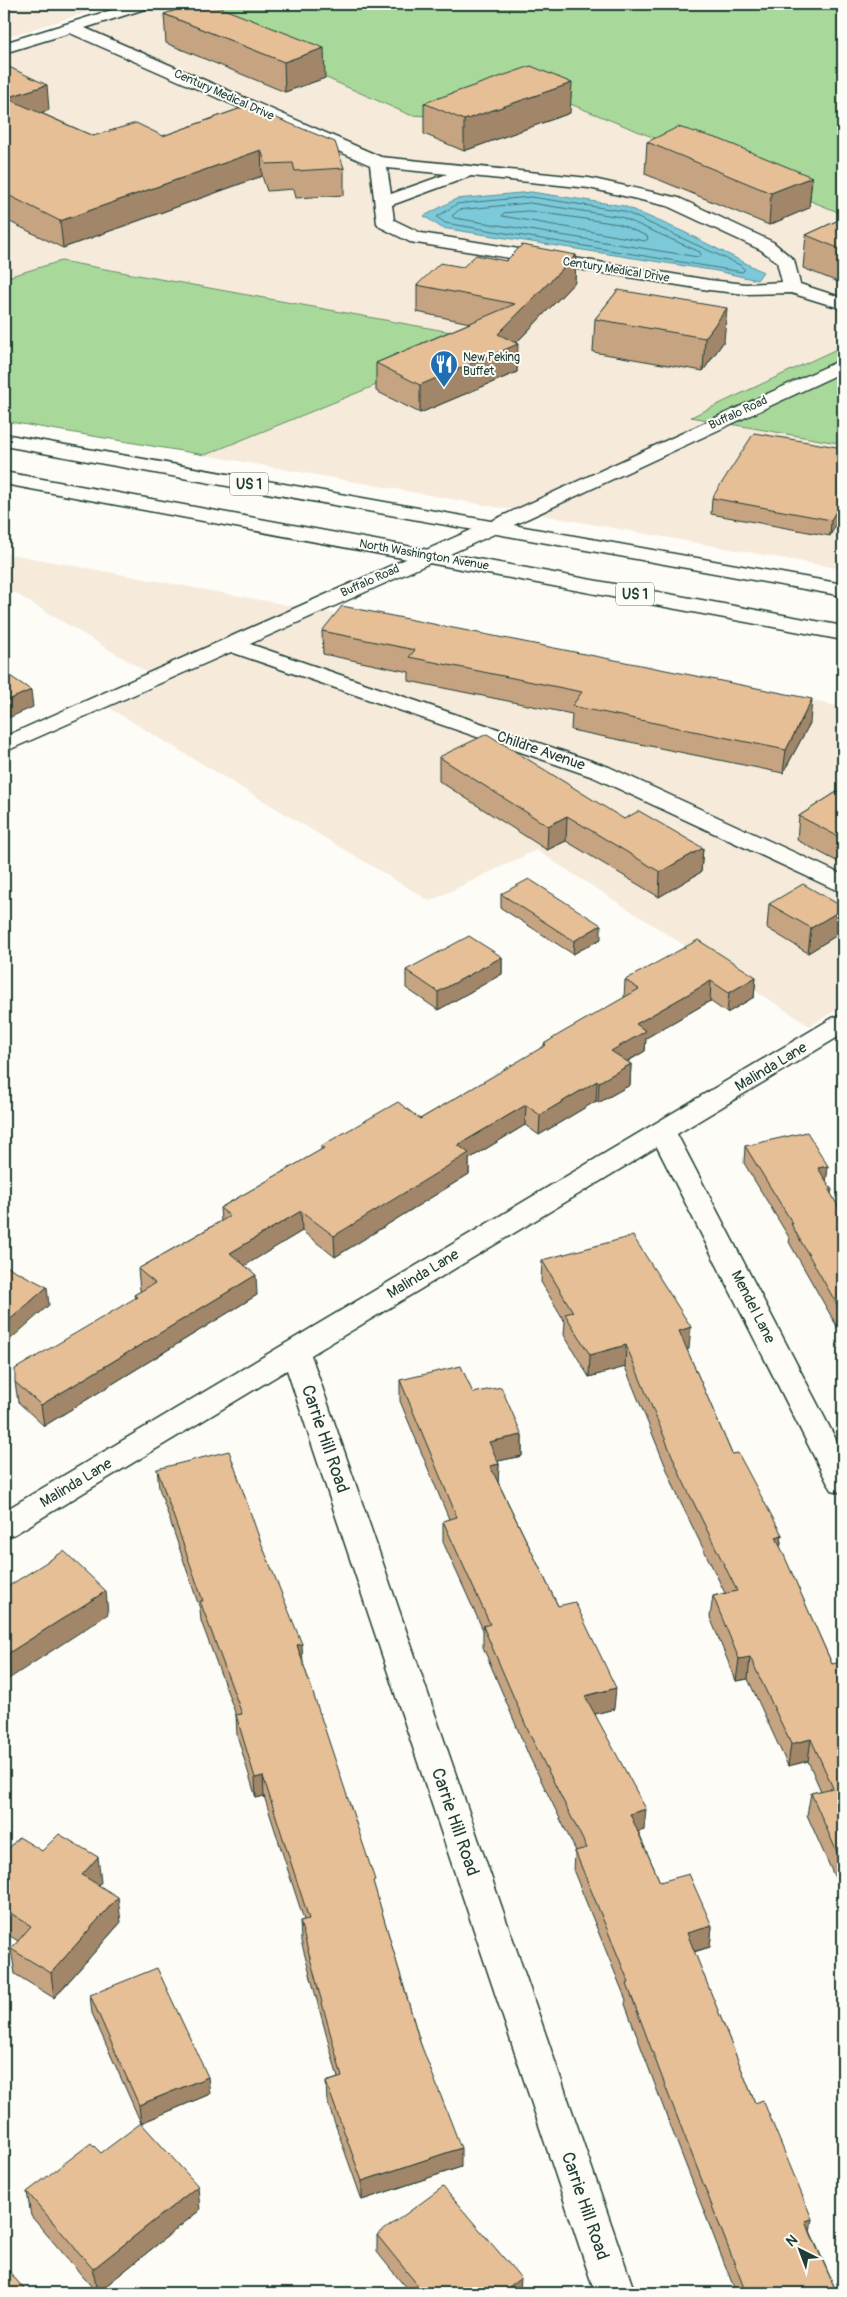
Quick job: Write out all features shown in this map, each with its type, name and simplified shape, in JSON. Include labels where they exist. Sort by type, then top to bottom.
[{"type":"street","points":[[4,48],[146,4]]},
{"type":"street","name":"Century Medical Drive","points":[[70,28],[378,162],[589,183],[673,202],[767,246],[785,260],[792,287]]},
{"type":"street","name":"Century Medical Drive","points":[[378,162],[386,223],[416,238],[709,285],[746,289],[792,287],[843,304]]},
{"type":"street","points":[[383,203],[471,171]]},
{"type":"street","name":"Buffalo Road","points":[[4,745],[494,527],[843,364]]},
{"type":"street","name":"US 1","points":[[4,440],[843,590]]},
{"type":"street","name":"North Washington Avenue","points":[[4,478],[843,632]]},
{"type":"street","name":"Childre Avenue","points":[[229,644],[601,772],[843,884]]},
{"type":"street","name":"Malinda Lane","points":[[7,1520],[295,1351],[843,1023]]},
{"type":"street","name":"Mendel Lane","points":[[662,1132],[843,1482]]},
{"type":"street","name":"Carrie Hill Road","points":[[295,1351],[615,2293]]},
{"type":"shaded area","points":[[4,4],[115,4],[4,38]]},
{"type":"shaded area","points":[[136,4],[185,4],[172,9],[543,93],[843,214],[843,346],[691,417],[843,444],[843,569],[205,455],[488,340],[61,261],[4,278],[4,44]],"holes":[[[456,199],[684,232],[762,272],[757,280],[717,271],[442,228],[425,216]]]},
{"type":"shaded area","points":[[4,553],[843,707],[843,1006],[810,1026],[536,850],[430,901],[91,697],[155,677],[15,593],[4,591]]},
{"type":"green space","points":[[185,4],[843,4],[843,214],[543,93],[468,118],[410,115],[171,9]]},
{"type":"green space","points":[[61,261],[489,339],[205,455],[4,421],[4,278]]},
{"type":"green space","points":[[843,346],[843,444],[691,417]]},
{"type":"water","points":[[531,192],[624,206],[684,232],[763,272],[757,280],[717,271],[442,228],[424,216],[456,199]]},
{"type":"building","points":[[195,4],[211,4],[324,48],[284,62],[164,14]]},
{"type":"building","points":[[531,66],[572,83],[464,120],[424,103]]},
{"type":"building","points":[[9,67],[47,85],[6,98],[93,136],[136,123],[163,136],[247,106],[335,142],[344,168],[295,171],[293,163],[266,164],[261,150],[60,221],[4,193],[4,69]]},
{"type":"building","points":[[678,127],[719,139],[812,177],[771,193],[647,142]]},
{"type":"building","points":[[843,218],[843,250],[806,235]]},
{"type":"building","points":[[522,245],[576,255],[498,334],[518,344],[420,385],[376,363],[515,304],[417,285],[440,263],[463,267],[476,255],[506,261]]},
{"type":"building","points":[[618,290],[727,308],[705,338],[595,319]]},
{"type":"building","points":[[754,433],[843,448],[843,499],[831,520],[712,498]]},
{"type":"building","points":[[342,606],[812,699],[786,750],[572,706],[582,692],[409,657],[415,650],[322,631]]},
{"type":"building","points":[[4,672],[31,690],[4,702]]},
{"type":"building","points":[[487,734],[624,819],[639,811],[703,848],[660,872],[567,816],[548,826],[439,757]]},
{"type":"building","points":[[843,788],[843,839],[799,816]]},
{"type":"building","points":[[529,879],[601,925],[574,941],[501,894]]},
{"type":"building","points":[[803,884],[843,907],[843,909],[811,928],[769,904]]},
{"type":"building","points":[[469,936],[502,957],[438,992],[406,970]]},
{"type":"building","points":[[698,940],[756,977],[729,993],[711,981],[636,1024],[646,1031],[611,1051],[631,1064],[599,1082],[597,1081],[540,1115],[526,1105],[458,1145],[469,1153],[334,1236],[301,1211],[230,1253],[256,1275],[41,1405],[15,1382],[15,1369],[137,1297],[134,1295],[155,1283],[138,1269],[230,1216],[220,1208],[324,1148],[321,1146],[398,1102],[420,1119],[546,1045],[544,1044],[558,1035],[639,989],[625,980]]},
{"type":"building","points":[[807,1132],[828,1166],[818,1168],[832,1190],[829,1190],[843,1215],[843,1315],[791,1224],[793,1224],[745,1146]]},
{"type":"building","points":[[633,1236],[691,1327],[679,1331],[732,1454],[738,1453],[782,1535],[776,1537],[832,1664],[841,1662],[843,1666],[843,1866],[811,1793],[833,1788],[811,1739],[791,1744],[750,1657],[739,1659],[713,1596],[737,1591],[681,1477],[626,1345],[590,1355],[565,1314],[573,1312],[542,1260]]},
{"type":"building","points":[[4,1265],[47,1287],[4,1325]]},
{"type":"building","points":[[461,1366],[473,1393],[501,1387],[522,1435],[489,1442],[499,1464],[490,1466],[558,1606],[575,1602],[616,1688],[585,1696],[646,1809],[630,1814],[660,1882],[689,1874],[712,1926],[687,1933],[755,2103],[763,2100],[812,2219],[805,2221],[837,2293],[746,2293],[669,2096],[627,1984],[629,1983],[575,1851],[587,1848],[530,1735],[483,1626],[490,1624],[443,1521],[457,1517],[400,1380]]},
{"type":"building","points":[[229,1451],[260,1540],[302,1644],[297,1645],[375,1880],[373,1881],[420,2042],[461,2148],[362,2181],[326,2082],[342,2077],[300,1921],[309,1919],[263,1776],[255,1778],[236,1715],[242,1714],[200,1601],[203,1601],[157,1469]]},
{"type":"building","points":[[64,1551],[106,1591],[4,1656],[4,1589]]},
{"type":"building","points":[[59,1834],[98,1857],[82,1875],[118,1897],[51,1973],[11,1949],[31,1926],[4,1909],[4,1854],[19,1837],[42,1851]]},
{"type":"building","points":[[157,1968],[208,2077],[139,2105],[90,1995]]},
{"type":"building","points":[[141,2123],[198,2186],[93,2269],[27,2192],[91,2143],[101,2153]]},
{"type":"building","points":[[443,2187],[521,2278],[501,2293],[424,2293],[377,2235]]},
{"type":"building","points":[[4,2265],[27,2293],[4,2293]]},
{"type":"place","name":"New Peking Buffet","points":[[444,388]]}]
